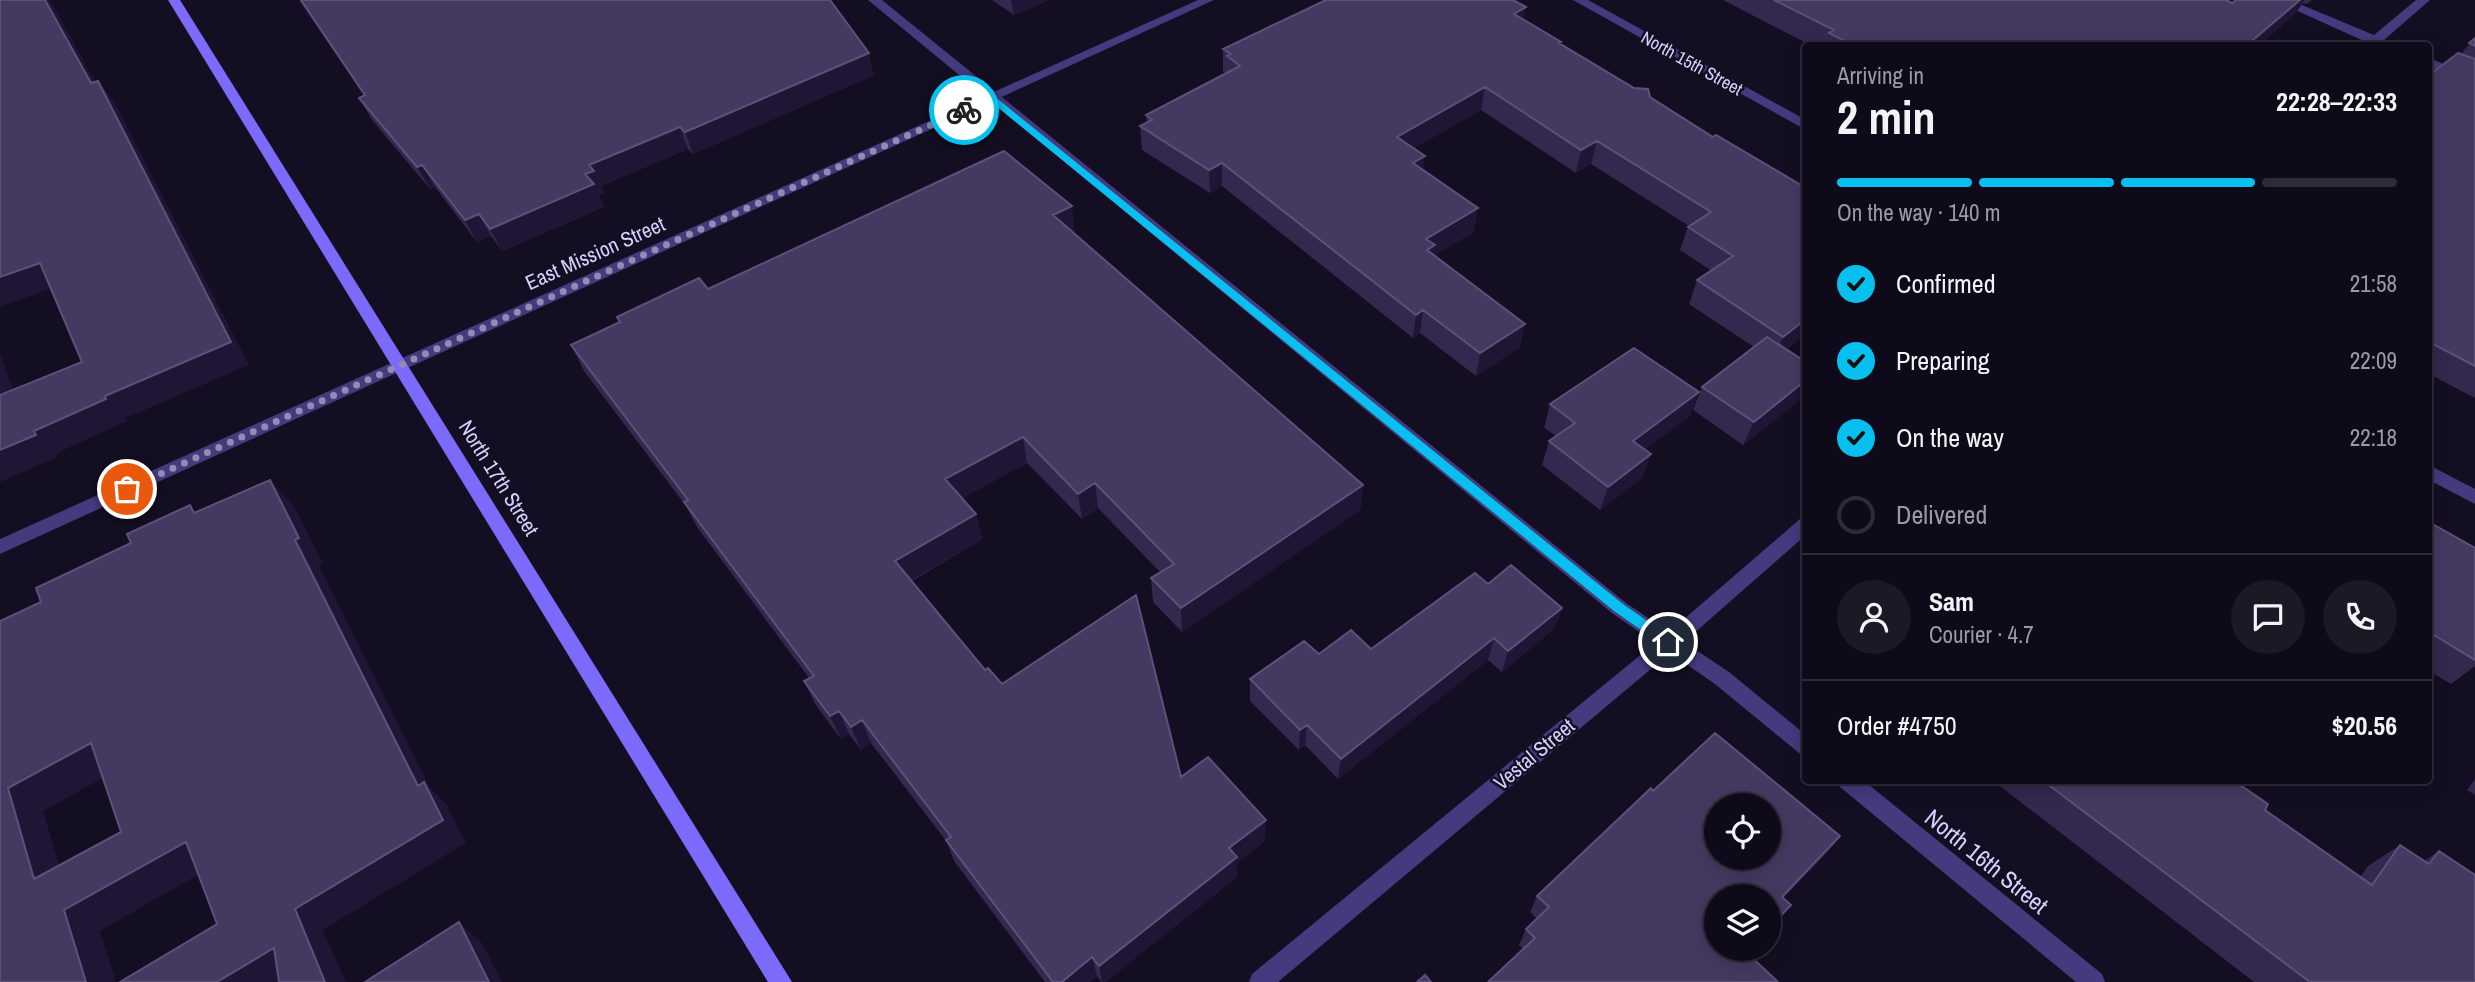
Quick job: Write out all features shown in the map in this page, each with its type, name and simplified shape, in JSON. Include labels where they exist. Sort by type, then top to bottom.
[{"type":"main road","name":"North 17th Street","points":[[174,0],[781,982]]},
{"type":"street","points":[[874,0],[1608,599],[1722,678],[1802,744]]},
{"type":"street","name":"East Mission Street","points":[[0,547],[1208,0]]},
{"type":"street","name":"North 15th Street","points":[[1579,0],[1802,124]]},
{"type":"street","points":[[2279,0],[2374,42]]},
{"type":"street","points":[[2380,42],[2424,0]]},
{"type":"street","points":[[2432,63],[2475,82]]},
{"type":"street","points":[[2432,474],[2475,497]]},
{"type":"street","name":"Vestal Street","points":[[1260,982],[1802,527]]},
{"type":"street","name":"North 16th Street","points":[[1852,784],[2094,982]]},
{"type":"building","points":[[0,0],[45,0],[91,83],[98,81],[231,342],[105,396],[106,399],[34,431],[36,435],[0,450],[0,395],[82,362],[40,263],[0,277]]},
{"type":"building","points":[[301,0],[830,0],[869,53],[685,132],[680,127],[589,165],[594,171],[585,174],[594,184],[490,229],[479,214],[465,220],[422,165],[417,167],[359,98],[365,95]]},
{"type":"building","points":[[1326,0],[1513,0],[1526,7],[1514,14],[1561,42],[1559,43],[1634,88],[1648,89],[1650,97],[1713,137],[1716,135],[1802,186],[1802,322],[1783,337],[1697,280],[1733,256],[1688,227],[1711,212],[1597,141],[1581,150],[1485,87],[1397,137],[1425,156],[1413,163],[1478,208],[1426,239],[1435,245],[1427,250],[1525,324],[1480,353],[1423,310],[1416,315],[1222,163],[1209,170],[1140,126],[1152,120],[1146,115],[1240,66],[1227,56],[1231,54],[1223,49]]},
{"type":"building","points":[[1774,0],[2226,0],[2232,3],[2236,0],[2300,0],[2251,42],[1846,42],[1829,33],[1834,30]]},
{"type":"building","points":[[2458,53],[2475,59],[2475,366],[2432,344],[2432,73]]},
{"type":"building","points":[[1004,151],[1072,206],[1053,215],[1363,485],[1181,608],[1151,578],[1174,564],[1095,483],[1078,494],[1023,437],[945,479],[976,514],[895,561],[985,670],[988,668],[1002,684],[1136,595],[1181,777],[1208,757],[1266,820],[1229,848],[1237,857],[1099,966],[1092,957],[1062,982],[1053,982],[946,840],[951,837],[862,720],[851,727],[839,711],[830,716],[804,681],[814,676],[684,502],[688,500],[571,345],[620,322],[617,317],[699,278],[708,289]]},
{"type":"building","points":[[1767,337],[1802,359],[1802,383],[1754,422],[1702,387]]},
{"type":"building","points":[[1634,348],[1699,392],[1633,441],[1651,454],[1608,487],[1549,441],[1575,423],[1550,404]]},
{"type":"building","points":[[270,480],[299,538],[295,540],[418,786],[424,782],[443,820],[295,909],[325,982],[279,982],[274,948],[217,982],[120,982],[217,924],[186,842],[64,910],[86,982],[0,982],[0,621],[41,602],[36,588],[131,543],[127,534],[190,505],[194,513]],"holes":[[[91,743],[121,832],[34,879],[8,788]]]},
{"type":"building","points":[[2432,524],[2475,548],[2475,660],[2432,634]]},
{"type":"building","points":[[1511,565],[1562,608],[1508,651],[1494,638],[1341,759],[1307,725],[1300,730],[1250,679],[1304,641],[1319,654],[1351,630],[1371,649],[1475,573],[1488,584]]},
{"type":"building","points":[[1715,733],[1840,836],[1782,897],[1791,905],[1781,915],[1781,884],[1704,884],[1704,961],[1756,961],[1778,982],[1488,982],[1535,938],[1526,929],[1549,907],[1537,896],[1651,788],[1653,791]]},
{"type":"building","points":[[2047,784],[2239,784],[2268,804],[2265,810],[2372,885],[2400,845],[2429,864],[2439,851],[2475,875],[2475,982],[2310,982]]},
{"type":"building","points":[[459,922],[489,982],[365,982]]},
{"type":"building","points":[[1425,975],[1431,982],[1417,982]]},
{"type":"way so far","points":[[127,489],[964,110]]},
{"type":"route","points":[[964,110],[991,97],[1619,608],[1668,642]]}]
